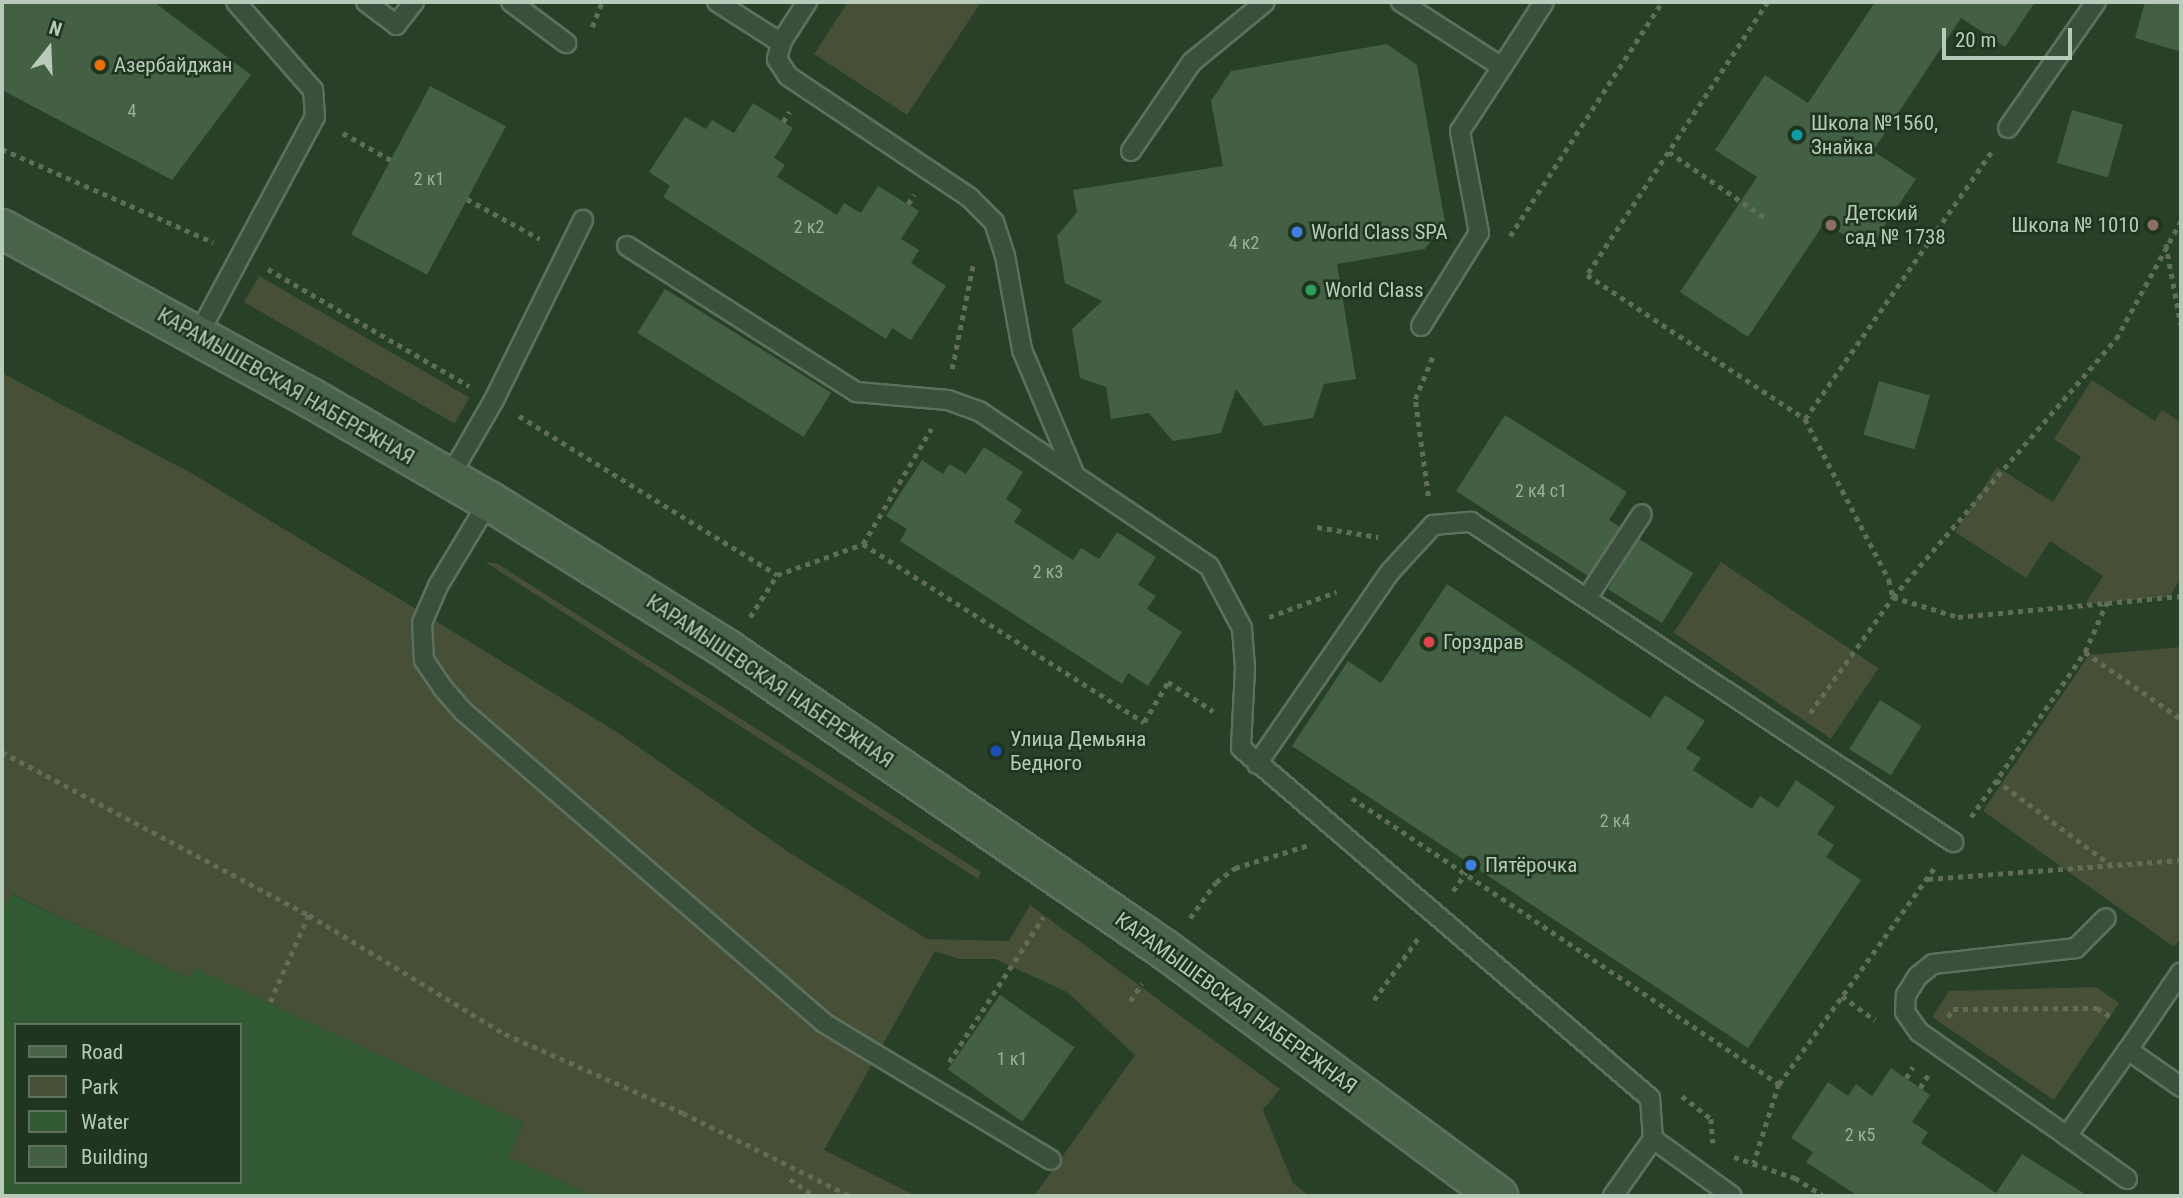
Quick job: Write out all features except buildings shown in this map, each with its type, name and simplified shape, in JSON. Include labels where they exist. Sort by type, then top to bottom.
[{"type":"street","name":"КАРАМЫШЕВСКАЯ НАБЕРЕЖНАЯ","points":[[2,229],[198,335],[489,501],[728,650],[1077,888],[1498,1196]]},
{"type":"lane","points":[[198,335],[244,256],[315,117],[313,90],[236,2]]},
{"type":"lane","points":[[366,2],[396,25],[414,2]]},
{"type":"lane","points":[[511,2],[566,43]]},
{"type":"lane","points":[[717,2],[781,43]]},
{"type":"lane","points":[[807,2],[781,43],[776,60],[788,76],[970,198],[994,222],[1005,256],[1022,349],[1074,473]]},
{"type":"lane","points":[[1131,151],[1192,62],[1265,2]]},
{"type":"lane","points":[[1401,2],[1502,67]]},
{"type":"lane","points":[[1421,327],[1479,233],[1460,131],[1544,2]]},
{"type":"lane","points":[[2008,128],[2096,2]]},
{"type":"lane","points":[[449,478],[494,400],[583,220]]},
{"type":"lane","points":[[627,246],[856,392],[948,400],[979,411],[1209,566],[1242,628],[1245,668],[1239,737],[1241,748],[1650,1098],[1653,1139],[1613,1196]]},
{"type":"lane","points":[[489,501],[438,586],[422,623],[424,660],[442,687],[464,712],[824,1023],[1051,1160]]},
{"type":"lane","points":[[1587,598],[1642,514]]},
{"type":"lane","points":[[1257,764],[1390,572],[1433,525],[1471,522],[1953,842]]},
{"type":"lane","points":[[2106,918],[2076,948],[1933,964],[1918,976],[1906,995],[1905,1013],[1932,1040],[2127,1179]]},
{"type":"lane","points":[[2067,1136],[2181,972]]},
{"type":"lane","points":[[2133,1042],[2181,1087]]},
{"type":"lane","points":[[1653,1139],[1732,1196]]},
{"type":"path","points":[[587,38],[602,2]]},
{"type":"path","points":[[1507,241],[1662,2]]},
{"type":"path","points":[[1768,2],[1587,275],[1805,419],[1889,580],[1893,597]]},
{"type":"path","points":[[315,117],[391,160]]},
{"type":"path","points":[[1805,419],[2008,128]]},
{"type":"path","points":[[2,149],[244,256],[494,400],[777,575],[863,544],[948,400]]},
{"type":"path","points":[[1669,152],[1767,219]]},
{"type":"path","points":[[467,199],[566,253]]},
{"type":"path","points":[[954,348],[985,214]]},
{"type":"path","points":[[1794,737],[1893,597],[2116,339],[2165,243],[2181,221]]},
{"type":"path","points":[[2165,243],[2181,325]]},
{"type":"path","points":[[1433,525],[1415,399],[1423,372],[1436,351]]},
{"type":"path","points":[[1317,527],[1381,538]]},
{"type":"path","points":[[863,544],[1144,722],[1168,681],[1205,706]]},
{"type":"path","points":[[1242,628],[1390,572]]},
{"type":"path","points":[[1893,597],[1958,617],[2181,596]]},
{"type":"path","points":[[1754,1163],[1779,1084],[1927,879],[2085,652],[2107,602]]},
{"type":"path","points":[[2085,652],[2181,719]]},
{"type":"path","points":[[2,752],[309,915],[505,1034],[683,1114],[850,1196]]},
{"type":"path","points":[[1996,780],[2111,865]]},
{"type":"path","points":[[1343,792],[1779,1084]]},
{"type":"path","points":[[1235,868],[1341,835]]},
{"type":"path","points":[[1927,879],[2181,860]]},
{"type":"path","points":[[1465,874],[1471,865]]},
{"type":"path","points":[[270,1003],[309,915]]},
{"type":"path","points":[[1374,1000],[1434,915]]},
{"type":"path","points":[[945,1069],[1018,955]]},
{"type":"path","points":[[1906,1078],[1953,1009],[2097,1008],[2133,1042]]},
{"type":"path","points":[[1741,1159],[1796,1178],[1824,1196]]},
{"type":"path","points":[[790,1179],[814,1196]]},
{"type":"green space","points":[[848,2],[981,2],[907,115],[814,54]]},
{"type":"green space","points":[[259,276],[469,398],[454,423],[244,302]]},
{"type":"green space","points":[[2,373],[193,474],[403,601],[620,734],[790,853],[927,939],[1009,941],[1030,905],[1280,1089],[1263,1110],[1293,1183],[1309,1196],[1034,1196],[1135,1055],[1067,992],[995,959],[958,959],[935,951],[824,1150],[916,1196],[594,1196],[508,1157],[524,1123],[195,969],[190,978],[12,894],[2,911]]},
{"type":"green space","points":[[2092,380],[2155,421],[2162,410],[2181,423],[2181,578],[2169,597],[2085,604],[2103,576],[2050,541],[2026,578],[1955,532],[1997,467],[2053,502],[2081,457],[2054,439]]},
{"type":"green space","points":[[485,562],[498,564],[981,872],[978,879]]},
{"type":"green space","points":[[1721,562],[1879,668],[1831,739],[1673,632]]},
{"type":"green space","points":[[2181,647],[2181,937],[2174,947],[1983,811],[2089,655]]},
{"type":"green space","points":[[2096,987],[2119,1003],[2054,1100],[1932,1017],[1949,991]]},
{"type":"water","points":[[11,894],[190,978],[195,968],[524,1123],[508,1157],[594,1196],[2,1196],[2,911]]},
{"type":"place","name":"Азербайджан","points":[[100,65]]},
{"type":"place","name":"Школа №1560, Знайка","points":[[1797,135]]},
{"type":"place","name":"Детский сад № 1738","points":[[1831,225]]},
{"type":"place","name":"Школа № 1010","points":[[2153,225]]},
{"type":"place","name":"World Class SPA","points":[[1297,232]]},
{"type":"place","name":"World Class","points":[[1311,290]]},
{"type":"place","name":"Горздрав","points":[[1429,642]]},
{"type":"place","name":"Улица Демьяна Бедного","points":[[996,751]]},
{"type":"place","name":"Пятёрочка","points":[[1471,865]]}]
